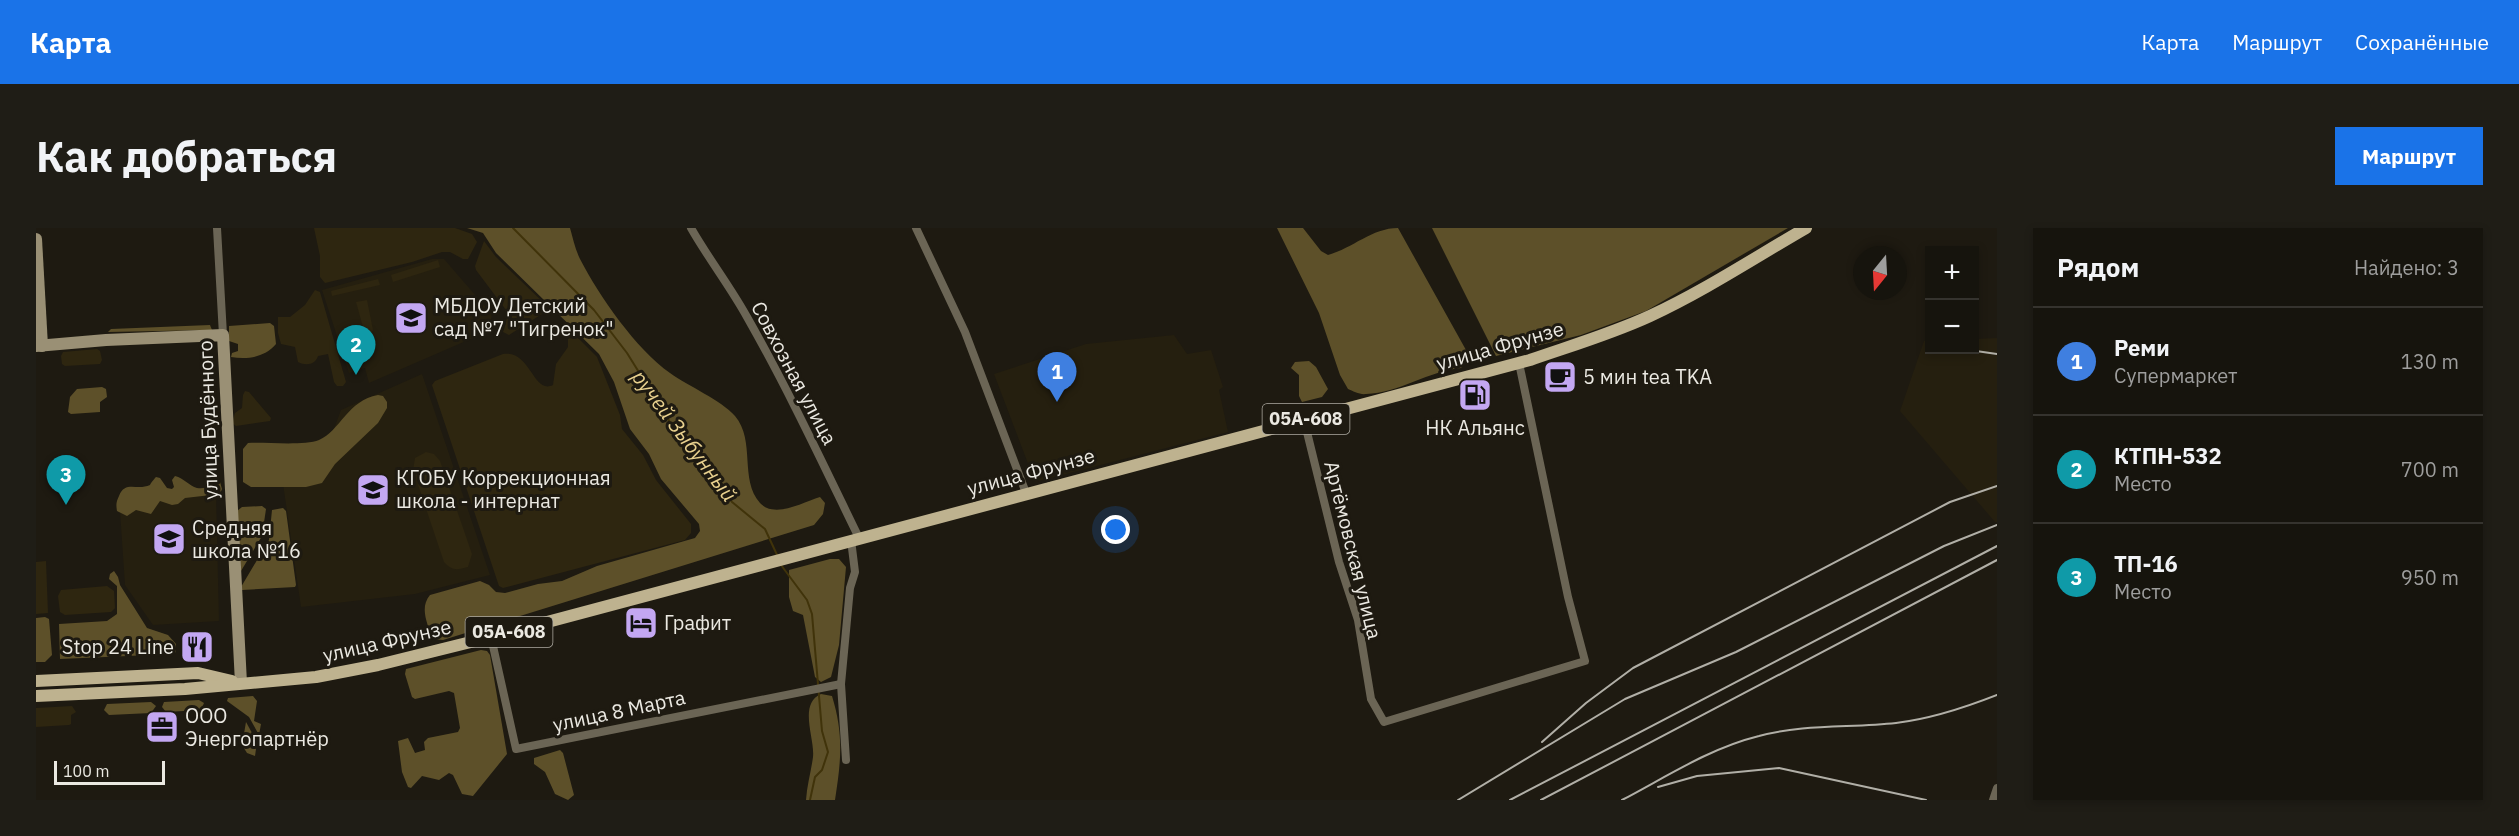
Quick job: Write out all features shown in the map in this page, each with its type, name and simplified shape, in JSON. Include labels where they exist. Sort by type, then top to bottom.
[{"type":"main road","name":"улица Фрунзе","points":[[36,696],[185,689],[316,677],[367,668],[491,637],[1519,363],[1610,334],[1649,317],[1682,301],[1806,228]]},
{"type":"main road","points":[[36,239],[39,346],[106,340],[223,335]]},
{"type":"main road","name":"улица Будённого","points":[[223,335],[241,683]]},
{"type":"main road","name":"улица Фрунзе","points":[[36,681],[198,673],[241,683]]},
{"type":"street","name":"улица Будённого","points":[[217,228],[223,335]]},
{"type":"street","name":"Совхозная улица","points":[[691,228],[712,265],[746,314],[803,420],[855,539]]},
{"type":"street","points":[[916,228],[965,332],[1026,493]]},
{"type":"street","name":"Артёмовская улица","points":[[1304,420],[1339,561],[1358,620],[1371,699],[1384,722],[1585,661],[1568,597],[1519,363]]},
{"type":"street","points":[[846,760],[841,684],[850,588],[855,572],[855,539]]},
{"type":"street","name":"улица 8 Марта","points":[[491,637],[516,749],[841,684]]},
{"type":"street","points":[[1993,800],[1997,788]]},
{"type":"shaded area","points":[[314,228],[455,228],[472,234],[477,242],[468,259],[463,259],[450,252],[442,252],[412,262],[325,283],[320,277],[320,256]]},
{"type":"shaded area","points":[[467,228],[570,228],[578,255],[588,274],[619,321],[644,350],[670,373],[721,404],[735,416],[745,437],[750,483],[760,503],[773,510],[789,508],[820,497],[825,503],[823,514],[814,525],[443,640],[432,639],[425,611],[430,595],[480,581],[489,585],[496,592],[505,593],[538,584],[562,581],[597,566],[695,538],[700,531],[699,524],[661,479],[649,454],[630,429],[614,382],[599,354],[496,253],[483,233]]},
{"type":"shaded area","points":[[1277,228],[1303,228],[1321,251],[1328,255],[1380,231],[1398,228],[1466,350],[1467,362],[1461,368],[1437,373],[1378,393],[1361,394],[1348,389],[1340,375],[1319,313]]},
{"type":"shaded area","points":[[1432,228],[1788,228],[1646,311],[1581,335],[1496,356]]},
{"type":"shaded area","points":[[484,241],[496,257],[546,305],[545,312],[509,335],[503,332],[507,318],[506,310],[476,270],[475,266]]},
{"type":"shaded area","name":"МБДОУ Детский сад №7 \"Тигренок\"","points":[[432,259],[444,259],[492,315],[489,331],[369,383],[365,368],[349,373],[322,290]]},
{"type":"shaded area","points":[[438,260],[440,267],[393,282],[391,275]]},
{"type":"shaded area","points":[[378,279],[380,285],[332,296],[331,291]]},
{"type":"shaded area","points":[[315,290],[320,292],[346,382],[343,386],[337,386],[334,382],[328,354],[318,356],[310,364],[304,364],[298,362],[295,347],[281,344],[278,317],[290,317],[305,305]]},
{"type":"shaded area","points":[[367,300],[373,330],[366,338],[356,302]]},
{"type":"shaded area","points":[[270,323],[274,326],[276,344],[272,348],[256,356],[231,357],[232,353],[238,351],[238,344],[229,341],[229,326]]},
{"type":"shaded area","points":[[210,325],[212,330],[108,332],[111,329]]},
{"type":"shaded area","points":[[1174,335],[1187,354],[1211,350],[1223,387],[1219,390],[1228,432],[1035,482],[994,374],[1086,344]]},
{"type":"shaded area","points":[[571,336],[577,337],[597,357],[620,415],[622,429],[643,455],[656,480],[691,524],[691,533],[685,540],[503,588],[499,586],[432,385],[435,381],[503,354],[520,359],[541,384],[553,385],[556,364],[568,347],[568,339]]},
{"type":"shaded area","points":[[1997,338],[1997,522],[1900,411],[1924,341],[1925,354],[1979,354],[1979,339]]},
{"type":"shaded area","points":[[97,349],[100,351],[102,360],[100,364],[65,366],[62,364],[63,352]]},
{"type":"shaded area","points":[[1309,361],[1316,367],[1328,389],[1322,397],[1302,402],[1299,396],[1299,375],[1291,368],[1295,362]]},
{"type":"shaded area","name":"КГОБУ Коррекционная школа - интернат","points":[[422,374],[490,575],[415,594],[301,607],[282,477],[320,466],[341,410]]},
{"type":"shaded area","points":[[102,387],[106,389],[107,397],[100,402],[100,412],[71,414],[68,412],[70,397],[77,389]]},
{"type":"shaded area","points":[[245,391],[249,392],[271,418],[270,421],[236,426],[232,423],[235,413],[242,408]]},
{"type":"shaded area","points":[[378,395],[383,396],[387,402],[387,408],[378,423],[335,464],[322,483],[306,487],[251,487],[243,482],[243,449],[248,443],[295,443],[319,440],[333,430],[359,403]]},
{"type":"shaded area","points":[[426,452],[434,454],[440,461],[472,554],[468,567],[455,569],[444,562],[413,470],[415,458]]},
{"type":"shaded area","points":[[175,476],[197,488],[220,482],[222,489],[220,494],[185,498],[178,504],[172,505],[160,501],[151,514],[136,510],[127,516],[117,511],[117,500],[125,488],[145,487],[150,485],[156,477],[160,478],[167,488],[172,489],[174,487],[172,480]]},
{"type":"shaded area","name":"Средняя школа №16","points":[[216,493],[219,621],[153,625],[125,585],[119,497]]},
{"type":"shaded area","points":[[262,506],[266,509],[262,536],[241,571],[237,511],[242,507]]},
{"type":"shaded area","points":[[283,508],[286,511],[295,587],[242,590],[241,587],[269,540],[272,510]]},
{"type":"shaded area","points":[[830,559],[839,559],[846,567],[839,645],[831,677],[821,682],[815,677],[803,615],[793,611],[789,597],[789,570]]},
{"type":"shaded area","points":[[46,561],[48,613],[36,614],[36,562]]},
{"type":"shaded area","points":[[114,571],[120,585],[147,628],[168,635],[176,644],[176,652],[173,654],[60,659],[59,624],[107,621],[117,614],[117,586],[109,579],[110,574]]},
{"type":"shaded area","points":[[107,586],[114,591],[115,608],[111,612],[65,615],[60,612],[58,596],[61,590]]},
{"type":"shaded area","points":[[36,618],[49,619],[52,655],[45,662],[36,662]]},
{"type":"shaded area","points":[[481,650],[487,651],[490,655],[507,754],[473,796],[462,794],[453,775],[449,773],[439,780],[422,776],[411,788],[408,787],[402,772],[398,741],[408,738],[415,753],[425,750],[424,742],[428,738],[458,732],[460,728],[454,693],[449,691],[415,699],[412,697],[405,674],[406,669]]},
{"type":"shaded area","points":[[821,694],[832,696],[836,710],[840,736],[837,786],[835,800],[806,800],[813,757],[809,722],[810,705]]},
{"type":"shaded area","points":[[253,696],[257,701],[254,721],[261,724],[259,735],[249,717],[227,701],[228,698]]},
{"type":"shaded area","points":[[199,700],[204,703],[201,710],[166,712],[162,707],[164,702]]},
{"type":"shaded area","points":[[151,702],[156,706],[151,713],[109,715],[104,710],[107,704]]},
{"type":"shaded area","points":[[72,706],[76,712],[71,715],[71,724],[36,727],[36,708]]},
{"type":"shaded area","points":[[246,722],[257,742],[255,756],[247,753],[242,745]]},
{"type":"shaded area","points":[[560,750],[563,753],[574,795],[568,800],[555,794],[545,772],[534,764],[534,758]]},
{"type":"waterway","name":"ручей Зыбунный","points":[[513,228],[594,310],[627,353],[673,427],[702,458],[732,502],[765,529],[778,557]]},
{"type":"waterway","name":"ручей Зыбунный","points":[[781,565],[807,600],[812,614],[822,731],[828,752],[822,770],[815,777],[810,800]]},
{"type":"railway","points":[[1979,351],[1997,354]]},
{"type":"railway","points":[[1542,742],[1586,703],[1633,668],[1950,502],[1997,486]]},
{"type":"railway","points":[[1458,800],[1625,699],[1736,652],[1944,546],[1997,525]]},
{"type":"railway","points":[[1510,800],[1997,546]]},
{"type":"railway","points":[[1541,800],[1997,560]]},
{"type":"railway","points":[[1622,800],[1706,755],[1741,741],[1776,732],[1879,725],[1922,719],[1997,695]]},
{"type":"railway","points":[[1658,787],[1697,776],[1779,768],[1926,800]]},
{"type":"place","name":"МБДОУ Детский сад №7 \"Тигренок\"","points":[[411,318]]},
{"type":"place","name":"КТПН-532","points":[[356,375]]},
{"type":"place","name":"5 мин tea TKA","points":[[1560,377]]},
{"type":"place","name":"НК Альянс","points":[[1475,395]]},
{"type":"place","name":"Реми","points":[[1057,402]]},
{"type":"place","name":"КГОБУ Коррекционная школа - интернат","points":[[373,490]]},
{"type":"place","name":"ТП-16","points":[[66,505]]},
{"type":"place","name":"Средняя школа №16","points":[[169,539]]},
{"type":"place","name":"Графит","points":[[641,623]]},
{"type":"place","name":"Stop 24 Line","points":[[197,647]]},
{"type":"place","name":"ООО Энергопартнёр","points":[[162,727]]}]
